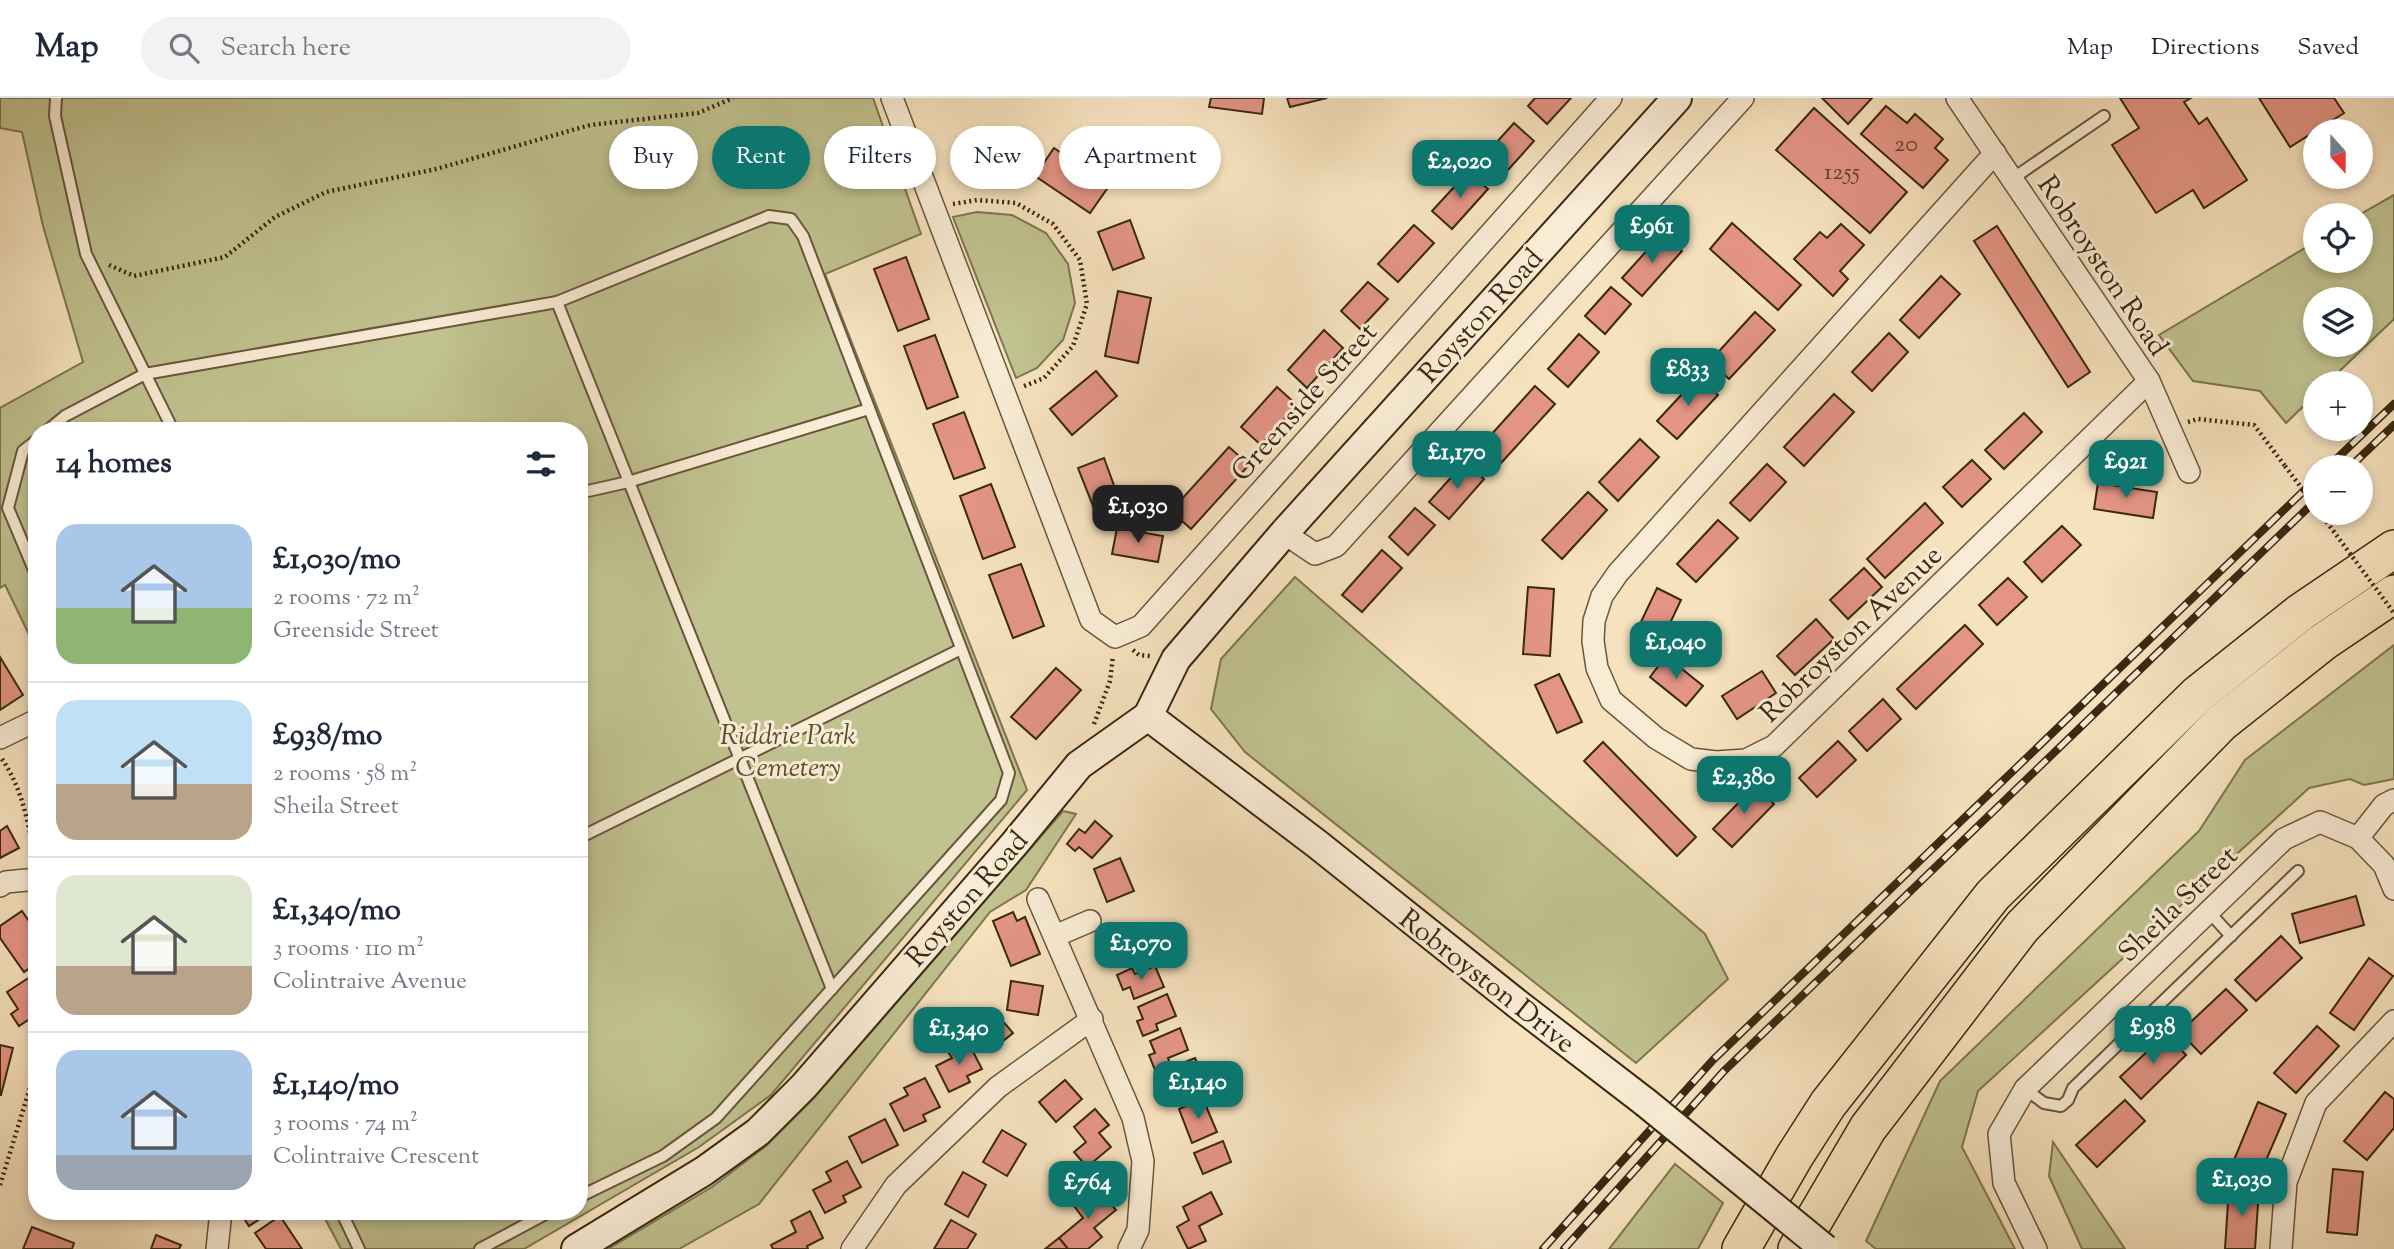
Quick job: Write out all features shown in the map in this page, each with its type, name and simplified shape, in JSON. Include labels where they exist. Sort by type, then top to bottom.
[{"type":"highway","points":[[1741,1249],[1828,1104],[1993,895],[2197,695],[2301,612],[2394,549]]},
{"type":"highway","points":[[1797,1249],[1868,1128],[2022,927],[2221,723],[2323,642],[2394,594]]},
{"type":"main road","name":"Royston Road","points":[[576,1249],[704,1171],[758,1132],[812,1076],[1015,843],[1079,765],[1148,716],[1176,659],[1284,533],[1677,98]]},
{"type":"main road","name":"Robroyston Drive","points":[[1148,716],[1317,844],[1645,1102],[1825,1249]]},
{"type":"street","points":[[892,98],[1091,620],[1115,637]]},
{"type":"street","name":"Greenside Street","points":[[1115,637],[1141,626],[1611,98]]},
{"type":"street","name":"Royston Road","points":[[1284,533],[1315,554],[1336,546],[1743,98]]},
{"type":"street","name":"Robroyston Road","points":[[1957,98],[2149,381],[2189,472]]},
{"type":"street","name":"Robroyston Avenue","points":[[1995,153],[1618,573],[1602,596],[1594,621],[1593,640],[1597,668],[1611,700],[1656,738],[1691,759],[1716,762],[1746,760],[1774,746],[2149,381]]},
{"type":"street","points":[[0,738],[28,724]]},
{"type":"street","points":[[2394,800],[2384,805],[2358,838],[2384,865],[2394,889]]},
{"type":"street","name":"Sheila Street","points":[[2036,1249],[2004,1183],[1999,1133],[2025,1089],[2284,839],[2320,822],[2358,838]]},
{"type":"street","points":[[0,886],[6,882],[28,881]]},
{"type":"street","points":[[1038,899],[1092,1018],[1133,1118],[1143,1161],[1138,1230],[1129,1249]]},
{"type":"street","points":[[1055,936],[1090,921]]},
{"type":"street","points":[[852,1249],[896,1185],[998,1087],[1092,1018]]},
{"type":"street","points":[[2281,1249],[2286,1182],[2316,1103],[2394,1021]]},
{"type":"street","points":[[217,1249],[220,1220]]},
{"type":"lane","points":[[57,98],[55,116],[86,254],[169,422]]},
{"type":"lane","points":[[2012,178],[2104,116]]},
{"type":"lane","points":[[58,422],[145,374],[556,302],[769,216],[791,219],[803,236],[1009,774],[1001,800],[716,1118],[663,1156],[588,1193]]},
{"type":"lane","points":[[556,302],[832,989]]},
{"type":"lane","points":[[588,491],[628,482],[869,409]]},
{"type":"lane","points":[[28,448],[23,452],[8,508],[28,556]]},
{"type":"lane","points":[[588,834],[961,649]]},
{"type":"lane","points":[[2025,1089],[2044,1103],[2061,1106],[2068,1100],[2073,1087],[2298,871]]},
{"type":"lane","points":[[2209,912],[2231,936]]},
{"type":"lane","points":[[345,1220],[359,1249]]},
{"type":"lane","points":[[480,1249],[534,1220]]},
{"type":"path","points":[[86,254],[134,276],[225,257],[275,217],[326,192],[436,169],[590,125],[698,113],[733,98]]},
{"type":"path","points":[[935,208],[976,200],[1016,203],[1053,224],[1080,260],[1087,304],[1073,346],[1044,378],[1004,394]]},
{"type":"path","points":[[2171,428],[2197,419],[2254,425],[2303,490]]},
{"type":"path","points":[[2329,525],[2394,613]]},
{"type":"path","points":[[1115,637],[1139,655],[1176,659]]},
{"type":"path","points":[[1079,765],[1110,681],[1115,637]]},
{"type":"path","points":[[0,755],[13,774],[25,805],[28,822]]},
{"type":"path","points":[[0,1185],[28,1094]]},
{"type":"green space","name":"Riddrie Park Cemetery","points":[[0,98],[873,98],[883,126],[824,126],[824,189],[905,189],[921,234],[825,274],[1027,790],[771,1095],[699,1147],[588,1212],[588,422],[28,422],[28,632],[5,585],[0,588],[0,408],[83,362],[43,226],[22,132],[0,128]]},
{"type":"green space","points":[[2394,195],[2394,319],[2373,339],[2373,287],[2303,287],[2303,357],[2354,357],[2340,371],[2303,371],[2303,407],[2286,423],[2260,391],[2193,381],[2159,335],[2303,249],[2303,273],[2373,273],[2373,207]]},
{"type":"green space","points":[[977,212],[1012,215],[1046,233],[1068,264],[1075,303],[1063,340],[1037,368],[1016,378],[953,217]]},
{"type":"green space","points":[[1295,577],[1705,934],[1728,979],[1636,1063],[1245,752],[1211,709],[1221,659]]},
{"type":"green space","points":[[2394,645],[2394,779],[2364,785],[2350,779],[2309,788],[1978,1091],[1962,1147],[2015,1249],[1876,1249],[1866,1241],[1940,1081],[2199,831],[2245,760]]},
{"type":"green space","points":[[1063,811],[1076,814],[1026,890],[990,912],[759,1204],[679,1249],[608,1249],[712,1187],[766,1146],[813,1099]]},
{"type":"green space","points":[[2053,1142],[2125,1249],[2082,1249],[2049,1176]]},
{"type":"green space","points":[[1675,1164],[1723,1203],[1698,1249],[1609,1249]]},
{"type":"green space","name":"Riddrie Park Cemetery","points":[[326,1220],[574,1220],[524,1249],[341,1249]]},
{"type":"building","points":[[1211,98],[1264,98],[1262,114],[1209,107]]},
{"type":"building","points":[[1287,98],[1327,98],[1290,107]]},
{"type":"building","points":[[1535,98],[1571,98],[1547,124],[1528,106]]},
{"type":"building","points":[[1822,98],[1872,98],[1848,124]]},
{"type":"building","points":[[2120,98],[2191,98],[2184,102],[2199,124],[2207,118],[2247,180],[2204,208],[2193,190],[2156,213],[2112,145],[2139,128]]},
{"type":"building","points":[[2259,98],[2334,98],[2344,113],[2334,119],[2303,119],[2303,139],[2290,147]]},
{"type":"building","points":[[1886,106],[1907,123],[1915,114],[1943,139],[1935,148],[1948,160],[1923,188],[1861,134]]},
{"type":"building","points":[[1814,108],[1907,192],[1870,233],[1776,150]]},
{"type":"building","points":[[1514,123],[1534,141],[1507,171],[1487,153]]},
{"type":"building","points":[[1054,148],[1059,151],[1059,189],[1107,189],[1090,213],[1045,183],[1045,161]]},
{"type":"building","points":[[1468,172],[1488,189],[1452,229],[1432,211]]},
{"type":"building","points":[[1130,220],[1144,258],[1113,270],[1098,232]]},
{"type":"building","points":[[1732,223],[1801,285],[1778,310],[1710,249]]},
{"type":"building","points":[[1841,224],[1864,245],[1840,271],[1848,279],[1833,296],[1794,259],[1820,232],[1827,238]]},
{"type":"building","points":[[1414,225],[1434,243],[1398,282],[1378,264]]},
{"type":"building","points":[[1997,226],[2090,372],[2068,387],[1974,241]]},
{"type":"building","points":[[1662,234],[1682,251],[1642,296],[1622,278]]},
{"type":"building","points":[[906,257],[929,319],[898,331],[874,269]]},
{"type":"building","points":[[1941,276],[1960,294],[1919,338],[1900,320]]},
{"type":"building","points":[[1368,282],[1388,299],[1360,329],[1341,311]]},
{"type":"building","points":[[1611,287],[1631,304],[1605,334],[1585,316]]},
{"type":"building","points":[[1118,291],[1151,298],[1138,363],[1105,356]]},
{"type":"building","points":[[1755,312],[1775,330],[1729,379],[1710,361]]},
{"type":"building","points":[[1324,330],[1343,348],[1307,388],[1288,370]]},
{"type":"building","points":[[1889,333],[1908,352],[1872,391],[1852,372]]},
{"type":"building","points":[[1579,334],[1599,352],[1568,387],[1548,369]]},
{"type":"building","points":[[935,335],[958,397],[927,409],[904,346]]},
{"type":"building","points":[[1096,371],[1117,396],[1072,435],[1050,409]]},
{"type":"building","points":[[1698,377],[1718,395],[1677,439],[1657,421]]},
{"type":"building","points":[[1535,386],[1555,404],[1501,463],[1481,446]]},
{"type":"building","points":[[1277,387],[1297,405],[1261,445],[1241,427]]},
{"type":"building","points":[[1834,394],[1854,412],[1804,466],[1784,447]]},
{"type":"building","points":[[964,412],[985,468],[954,479],[933,424]]},
{"type":"building","points":[[2024,413],[2042,432],[2004,469],[1985,450]]},
{"type":"building","points":[[1640,439],[1659,457],[1618,501],[1599,482]]},
{"type":"building","points":[[1229,447],[1249,465],[1191,529],[1171,511]]},
{"type":"building","points":[[1104,458],[1120,502],[1095,511],[1078,468]]},
{"type":"building","points":[[1972,460],[1991,479],[1962,507],[1943,487]]},
{"type":"building","points":[[1465,462],[1484,479],[1449,519],[1429,502]]},
{"type":"building","points":[[1767,464],[1786,482],[1750,521],[1730,503]]},
{"type":"building","points":[[2098,483],[2157,492],[2153,518],[2094,509]]},
{"type":"building","points":[[991,484],[1015,547],[983,559],[960,496]]},
{"type":"building","points":[[1588,492],[1607,510],[1562,559],[1542,540]]},
{"type":"building","points":[[1925,503],[1943,523],[1885,578],[1867,559]]},
{"type":"building","points":[[1415,508],[1435,525],[1408,555],[1389,537]]},
{"type":"building","points":[[1718,520],[1738,538],[1696,582],[1677,564]]},
{"type":"building","points":[[2062,526],[2081,545],[2042,582],[2024,562]]},
{"type":"building","points":[[1117,528],[1163,536],[1158,562],[1112,554]]},
{"type":"building","points":[[1382,550],[1402,568],[1362,612],[1342,595]]},
{"type":"building","points":[[1021,564],[1044,626],[1013,638],[989,575]]},
{"type":"building","points":[[1864,568],[1882,587],[1848,619],[1830,600]]},
{"type":"building","points":[[2008,578],[2027,597],[1997,625],[1979,605]]},
{"type":"building","points":[[1528,587],[1554,589],[1550,656],[1523,654]]},
{"type":"building","points":[[1657,588],[1681,600],[1664,636],[1640,624]]},
{"type":"building","points":[[1816,619],[1834,639],[1795,675],[1777,656]]},
{"type":"building","points":[[1965,625],[1983,644],[1916,709],[1897,689]]},
{"type":"building","points":[[1666,656],[1703,686],[1686,706],[1650,677]]},
{"type":"building","points":[[0,657],[23,695],[0,710]]},
{"type":"building","points":[[1056,668],[1081,690],[1036,739],[1011,717]]},
{"type":"building","points":[[1762,671],[1776,693],[1737,719],[1722,696]]},
{"type":"building","points":[[1559,674],[1582,722],[1557,733],[1535,685]]},
{"type":"building","points":[[1883,699],[1901,719],[1867,751],[1849,731]]},
{"type":"building","points":[[1838,741],[1856,760],[1817,797],[1799,778]]},
{"type":"building","points":[[1603,742],[1696,837],[1677,856],[1584,761]]},
{"type":"building","points":[[1755,786],[1774,804],[1732,847],[1713,829]]},
{"type":"building","points":[[1095,821],[1112,836],[1092,858],[1079,847],[1075,851],[1067,844],[1079,829],[1085,833]]},
{"type":"building","points":[[7,826],[19,848],[0,858],[0,831]]},
{"type":"building","points":[[1120,858],[1134,891],[1107,902],[1094,869]]},
{"type":"building","points":[[2356,896],[2364,925],[2300,943],[2292,914]]},
{"type":"building","points":[[22,911],[28,920],[28,969],[24,972],[0,938],[0,926]]},
{"type":"building","points":[[1013,912],[1017,921],[1025,917],[1040,954],[1011,966],[993,921]]},
{"type":"building","points":[[1140,923],[1149,945],[1129,953],[1131,959],[1116,965],[1110,950],[1116,948],[1111,935]]},
{"type":"building","points":[[2281,936],[2302,958],[2256,1001],[2235,980]]},
{"type":"building","points":[[2369,958],[2393,976],[2354,1030],[2330,1013]]},
{"type":"building","points":[[1155,966],[1164,987],[1134,999],[1130,987],[1123,990],[1117,975],[1132,968],[1135,974]]},
{"type":"building","points":[[28,978],[28,1020],[19,1026],[11,1014],[18,1009],[7,992]]},
{"type":"building","points":[[1011,981],[1043,986],[1038,1015],[1007,1010]]},
{"type":"building","points":[[2226,989],[2247,1010],[2201,1054],[2180,1032]]},
{"type":"building","points":[[1167,994],[1176,1016],[1156,1024],[1158,1030],[1143,1036],[1137,1021],[1143,1019],[1138,1007]]},
{"type":"building","points":[[995,1012],[1013,1033],[992,1050],[974,1030]]},
{"type":"building","points":[[2317,1026],[2339,1046],[2296,1093],[2274,1073]]},
{"type":"building","points":[[1180,1028],[1188,1050],[1168,1058],[1170,1064],[1155,1070],[1149,1055],[1155,1053],[1150,1041]]},
{"type":"building","points":[[2166,1034],[2186,1055],[2141,1099],[2120,1077]]},
{"type":"building","points":[[968,1042],[982,1069],[967,1076],[970,1082],[949,1092],[936,1066],[952,1058],[948,1052]]},
{"type":"building","points":[[0,1045],[13,1048],[1,1095],[0,1095]]},
{"type":"building","points":[[1195,1058],[1204,1080],[1183,1088],[1186,1094],[1170,1100],[1164,1085],[1170,1082],[1165,1070]]},
{"type":"building","points":[[925,1078],[940,1107],[923,1115],[926,1121],[904,1131],[890,1104],[908,1095],[904,1088]]},
{"type":"building","points":[[1065,1080],[1082,1099],[1056,1122],[1039,1102]]},
{"type":"building","points":[[2385,1092],[2394,1099],[2394,1128],[2367,1160],[2344,1141]]},
{"type":"building","points":[[1203,1099],[1217,1132],[1192,1143],[1179,1109]]},
{"type":"building","points":[[2125,1100],[2145,1121],[2097,1167],[2076,1145]]},
{"type":"building","points":[[2258,1102],[2286,1114],[2261,1172],[2234,1160]]},
{"type":"building","points":[[1095,1109],[1109,1125],[1099,1133],[1111,1147],[1087,1167],[1074,1152],[1086,1142],[1074,1127]]},
{"type":"building","points":[[885,1119],[898,1145],[862,1163],[849,1137]]},
{"type":"building","points":[[1002,1130],[1026,1144],[1007,1176],[983,1162]]},
{"type":"building","points":[[1223,1141],[1231,1162],[1203,1174],[1194,1153]]},
{"type":"building","points":[[847,1161],[861,1187],[843,1196],[846,1202],[825,1213],[813,1190],[831,1181],[826,1172]]},
{"type":"building","points":[[2333,1169],[2363,1172],[2357,1235],[2327,1232]]},
{"type":"building","points":[[963,1172],[986,1185],[968,1217],[945,1204]]},
{"type":"building","points":[[1096,1187],[1116,1210],[1094,1228],[1102,1237],[1088,1249],[1068,1249],[1059,1238],[1083,1218],[1074,1206]]},
{"type":"building","points":[[2229,1187],[2259,1189],[2255,1249],[2225,1249]]},
{"type":"building","points":[[1211,1192],[1222,1214],[1199,1226],[1206,1241],[1188,1249],[1177,1227],[1189,1220],[1183,1207]]},
{"type":"building","points":[[810,1211],[823,1238],[807,1246],[808,1249],[773,1249],[771,1245],[796,1232],[791,1221]]},
{"type":"building","points":[[245,1220],[258,1220],[249,1226]]},
{"type":"building","points":[[274,1220],[283,1220],[302,1249],[266,1249],[255,1233]]},
{"type":"building","points":[[951,1220],[976,1234],[967,1249],[934,1249]]},
{"type":"building","points":[[32,1227],[74,1243],[72,1249],[23,1249]]},
{"type":"building","points":[[156,1235],[181,1245],[179,1249],[151,1249]]},
{"type":"building","points":[[1059,1238],[1068,1249],[1045,1249]]},
{"type":"railway","points":[[2341,455],[2394,404]]},
{"type":"railway","points":[[2363,455],[2394,425]]},
{"type":"railway","points":[[1543,1249],[1713,1060],[2303,492]]},
{"type":"railway","points":[[1564,1249],[1724,1071],[2303,513]]}]
